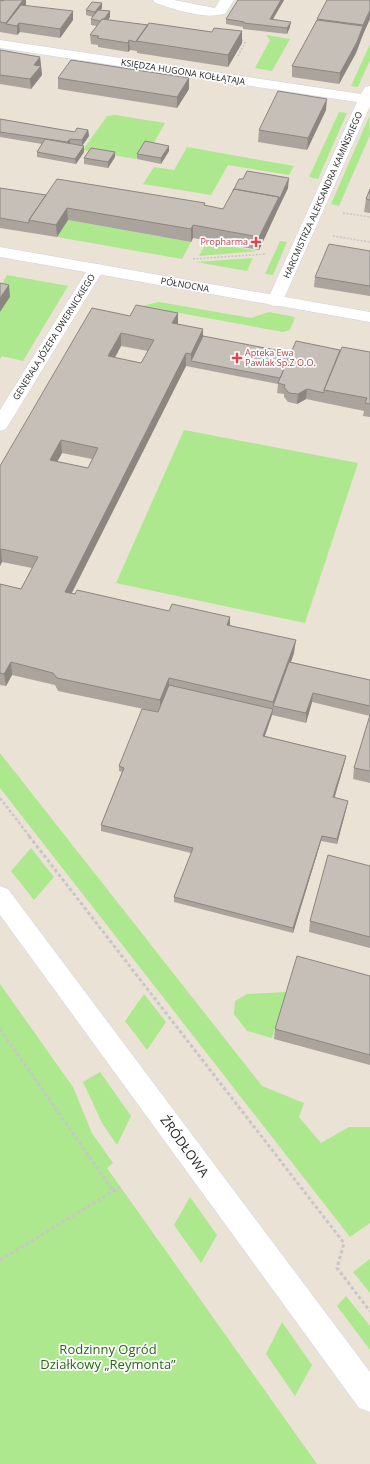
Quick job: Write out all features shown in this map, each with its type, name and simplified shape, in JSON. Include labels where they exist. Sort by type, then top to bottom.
[{"type":"street","points":[[160,0],[182,7],[209,12],[221,10],[227,0]]},
{"type":"street","name":"KSIĘDZA HUGONA KOŁŁĄTAJA","points":[[0,44],[368,95]]},
{"type":"street","name":"HARCMISTRZA ALEKSANDRA KAMIŃSKIEGO","points":[[275,301],[368,95]]},
{"type":"street","name":"PÓŁNOCNA","points":[[0,252],[370,318]]},
{"type":"street","name":"GENERAŁA JÓZEFA DWERNICKIEGO","points":[[0,424],[96,269]]},
{"type":"street","name":"ŹRÓDŁOWA","points":[[0,896],[370,1397]]},
{"type":"path","points":[[209,12],[245,42],[238,57]]},
{"type":"path","points":[[341,213],[370,218]]},
{"type":"path","points":[[330,236],[370,242]]},
{"type":"path","points":[[190,260],[266,254]]},
{"type":"path","points":[[0,798],[344,1243],[337,1268],[370,1310]]},
{"type":"path","points":[[0,1029],[114,1192]]},
{"type":"path","points":[[0,1260],[120,1187]]},
{"type":"green space","points":[[266,35],[290,39],[272,71],[255,68],[270,40]]},
{"type":"green space","points":[[370,44],[370,60],[358,87],[351,86]]},
{"type":"green space","points":[[339,112],[347,113],[318,179],[309,177]]},
{"type":"green space","points":[[115,115],[165,123],[152,146],[145,145],[136,159],[83,150],[107,116]]},
{"type":"green space","points":[[369,117],[370,135],[339,206],[331,204]]},
{"type":"green space","points":[[187,147],[294,166],[289,175],[228,165],[211,195],[143,184],[154,167],[174,170]]},
{"type":"green space","points":[[68,220],[191,242],[182,259],[57,237]]},
{"type":"green space","points":[[280,241],[287,242],[273,275],[265,274]]},
{"type":"green space","points":[[207,242],[258,251],[199,256]]},
{"type":"green space","points":[[253,258],[247,271],[196,262]]},
{"type":"green space","points":[[7,275],[68,286],[23,361],[2,356],[0,359],[0,312],[10,297],[0,288]]},
{"type":"green space","points":[[159,302],[251,318],[269,312],[295,317],[290,330],[283,332],[142,306]]},
{"type":"green space","points":[[184,430],[358,463],[305,623],[116,583]]},
{"type":"green space","points":[[0,753],[262,1086],[304,1103],[299,1117],[321,1143],[349,1127],[370,1127],[370,1223],[350,1237],[0,788]]},
{"type":"green space","points":[[31,848],[54,877],[34,900],[11,871]]},
{"type":"green space","name":"Rodzinny Ogród Działkowy „Reymonta”","points":[[0,984],[73,1087],[92,1133],[113,1163],[107,1168],[317,1464],[0,1464]]},
{"type":"green space","points":[[286,992],[272,1038],[247,1031],[234,1014],[235,1001],[247,994]]},
{"type":"green space","points":[[144,994],[166,1022],[147,1050],[125,1021]]},
{"type":"green space","points":[[100,1072],[131,1116],[117,1145],[102,1123],[83,1082]]},
{"type":"green space","points":[[190,1197],[217,1235],[201,1263],[174,1225]]},
{"type":"green space","points":[[370,1259],[370,1293],[353,1272]]},
{"type":"green space","points":[[346,1296],[370,1326],[370,1350],[337,1306]]},
{"type":"green space","points":[[282,1322],[312,1365],[295,1396],[266,1354]]},
{"type":"building","points":[[0,0],[23,0],[6,23],[0,22]]},
{"type":"building","points":[[238,0],[281,0],[270,19],[291,22],[287,28],[244,23],[226,19]]},
{"type":"building","points":[[327,0],[370,0],[370,10],[363,25],[317,19]]},
{"type":"building","points":[[92,2],[102,3],[95,12],[86,10]]},
{"type":"building","points":[[21,5],[73,11],[60,29],[19,23],[17,26],[6,24]]},
{"type":"building","points":[[98,10],[110,11],[104,19],[100,21],[91,19]]},
{"type":"building","points":[[102,19],[148,25],[136,42],[129,40],[128,43],[97,38],[99,36],[90,35]]},
{"type":"building","points":[[317,20],[363,26],[357,42],[340,73],[292,66]]},
{"type":"building","points":[[149,23],[212,32],[214,28],[242,31],[228,55],[136,41]]},
{"type":"building","points":[[0,50],[40,57],[34,65],[41,66],[30,79],[0,75]]},
{"type":"building","points":[[71,60],[189,78],[177,97],[58,78]]},
{"type":"building","points":[[278,91],[327,99],[308,138],[259,130]]},
{"type":"building","points":[[0,119],[75,132],[77,128],[88,130],[82,140],[70,139],[67,142],[0,132]]},
{"type":"building","points":[[45,139],[84,146],[75,159],[37,152]]},
{"type":"building","points":[[145,141],[169,146],[161,158],[137,154]]},
{"type":"building","points":[[91,148],[115,152],[108,162],[84,158]]},
{"type":"building","points":[[247,171],[289,178],[279,200],[279,197],[234,189],[239,179],[243,179]]},
{"type":"building","points":[[57,179],[205,203],[204,205],[223,209],[234,189],[279,197],[259,237],[193,225],[191,229],[67,208],[56,225],[29,220]]},
{"type":"building","points":[[0,188],[46,195],[29,220],[29,223],[0,218]]},
{"type":"building","points":[[370,189],[370,200],[366,199]]},
{"type":"building","points":[[329,244],[370,251],[370,286],[315,277]]},
{"type":"building","points":[[0,283],[9,285],[0,298]]},
{"type":"building","points":[[136,305],[178,313],[172,323],[203,329],[191,354],[186,353],[65,592],[75,594],[77,590],[169,611],[172,604],[230,617],[227,625],[296,640],[273,702],[169,678],[160,700],[57,678],[53,673],[11,662],[4,674],[0,673],[0,584],[21,589],[38,557],[0,550],[0,466],[92,308],[130,316]],"holes":[[[121,333],[154,340],[141,363],[108,356]],[[61,440],[98,448],[88,468],[50,460]]]},
{"type":"building","points":[[203,336],[291,353],[280,378],[191,361]]},
{"type":"building","points":[[296,341],[340,350],[324,393],[307,389],[298,394],[289,393],[284,387],[285,385],[278,383]]},
{"type":"building","points":[[342,347],[370,352],[370,404],[365,403],[367,398],[324,390]]},
{"type":"building","points":[[289,662],[370,680],[370,706],[313,693],[306,713],[273,706]]},
{"type":"building","points":[[169,685],[273,709],[263,736],[346,756],[333,797],[348,801],[337,839],[322,836],[293,928],[174,897],[193,848],[101,825],[124,768],[119,766],[142,709],[158,712]]},
{"type":"building","points":[[370,715],[370,771],[354,768]]},
{"type":"building","points":[[328,855],[370,866],[370,937],[310,921]]},
{"type":"building","points":[[297,956],[370,976],[370,1055],[275,1029]]},
{"type":"place","name":"Propharma","points":[[256,242]]},
{"type":"place","name":"Apteka Ewa Pawlak Sp.Z O.O.","points":[[237,358]]}]
